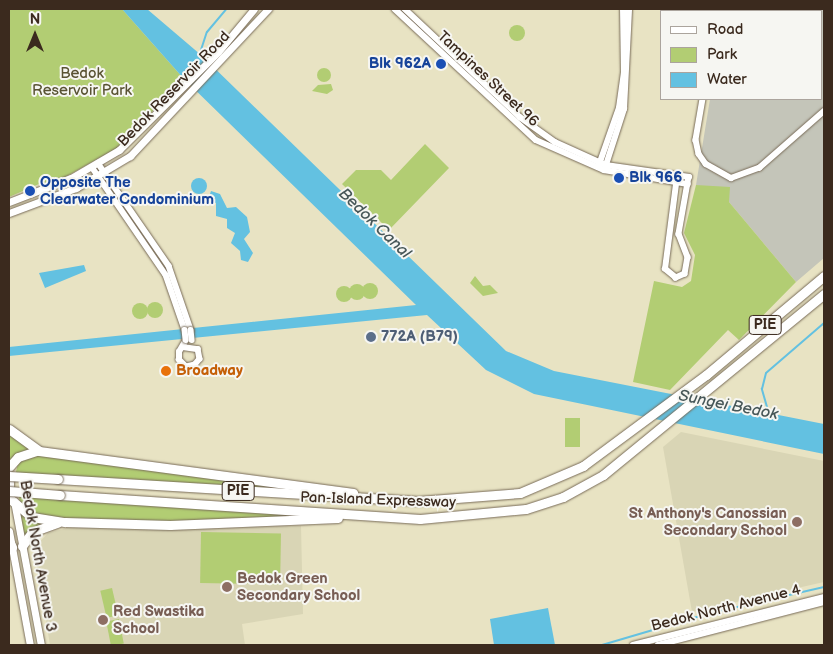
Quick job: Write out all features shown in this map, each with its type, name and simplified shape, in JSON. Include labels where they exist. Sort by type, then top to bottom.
[{"type":"highway","name":"Pan-Island Expressway","points":[[9,476],[418,501],[497,497],[542,486],[583,466],[640,425],[706,375],[824,276]]},
{"type":"highway","name":"Pan-Island Expressway","points":[[9,488],[60,495],[347,515],[452,518],[526,509],[590,484],[715,388],[824,294]]},
{"type":"highway","points":[[9,428],[21,442],[39,451],[418,501]]},
{"type":"highway","points":[[9,467],[18,457],[39,451]]},
{"type":"highway","points":[[12,501],[34,518],[65,522],[170,526],[347,515]]},
{"type":"highway","points":[[22,546],[32,532],[65,522]]},
{"type":"main road","name":"Bedok Reservoir Road","points":[[9,202],[95,165],[132,138],[218,52],[254,9]]},
{"type":"main road","name":"Bedok Reservoir Road","points":[[9,213],[101,174],[130,156],[225,58],[268,9]]},
{"type":"main road","name":"Bedok North Avenue 3","points":[[9,472],[9,488],[41,645]]},
{"type":"main road","name":"Bedok North Avenue 3","points":[[9,531],[30,645]]},
{"type":"street","name":"Tampines Street 96","points":[[395,9],[522,130],[602,167],[677,179],[688,181],[679,234],[688,257],[685,274],[676,278],[665,269],[677,179]]},
{"type":"street","name":"Tampines Street 96","points":[[405,9],[520,117],[555,142],[602,167]]},
{"type":"street","points":[[602,167],[619,108],[624,72],[623,9]]},
{"type":"street","points":[[602,167],[624,109],[629,9]]},
{"type":"street","points":[[703,100],[696,140],[700,154],[706,164],[731,178],[759,168],[824,111]]},
{"type":"street","points":[[95,165],[166,275],[188,330],[189,340],[196,348],[199,360],[189,367],[179,360],[183,347],[189,340]]},
{"type":"street","points":[[183,347],[196,348]]},
{"type":"street","name":"Bedok North Avenue 4","points":[[633,645],[824,596]]},
{"type":"street","name":"Bedok North Avenue 4","points":[[658,645],[824,602]]},
{"type":"shaded area","points":[[727,9],[824,9],[824,258],[796,282],[729,202],[696,185],[710,100],[823,100],[823,10]]},
{"type":"shaded area","points":[[681,432],[824,461],[824,582],[692,612],[663,447]]},
{"type":"shaded area","name":"Bedok Green Secondary School","points":[[301,526],[303,614],[242,624],[245,645],[50,645],[34,548],[48,533],[67,528]]},
{"type":"green space","name":"Bedok Reservoir Park","points":[[9,9],[122,9],[184,79],[117,148],[51,185],[39,184],[9,197]]},
{"type":"green space","points":[[517,25],[523,27],[525,33],[523,39],[517,41],[511,39],[509,33],[511,27]]},
{"type":"green space","points":[[321,68],[327,68],[331,75],[327,82],[321,82],[317,78],[317,72]]},
{"type":"green space","points":[[331,84],[333,90],[327,94],[312,91],[318,85]]},
{"type":"green space","points":[[425,144],[449,168],[389,230],[342,184],[356,170],[381,170],[391,180]]},
{"type":"green space","points":[[696,185],[730,187],[729,202],[796,282],[739,340],[728,330],[670,390],[633,382],[654,281],[682,287],[691,281],[695,255],[684,233]]},
{"type":"green space","points":[[475,276],[483,286],[490,285],[498,293],[483,296],[470,283]]},
{"type":"green space","points":[[370,283],[376,285],[378,291],[376,297],[370,299],[364,297],[362,291],[364,285]]},
{"type":"green space","points":[[354,284],[360,284],[365,289],[363,298],[354,300],[349,295],[349,289]]},
{"type":"green space","points":[[341,286],[347,286],[352,291],[350,300],[341,302],[336,297],[336,291]]},
{"type":"green space","points":[[152,302],[158,302],[163,307],[161,316],[152,318],[147,313],[147,307]]},
{"type":"green space","points":[[137,303],[143,303],[148,308],[146,317],[137,319],[132,314],[132,308]]},
{"type":"green space","points":[[565,418],[580,418],[580,447],[565,447]]},
{"type":"green space","points":[[9,429],[26,446],[416,501],[15,476],[18,463],[9,467]]},
{"type":"green space","points":[[18,492],[302,512],[335,519],[64,522],[34,531],[22,545],[15,505],[20,503]]},
{"type":"green space","points":[[201,532],[281,533],[280,584],[200,583]]},
{"type":"green space","points":[[112,588],[118,615],[107,618],[100,591]]},
{"type":"green space","points":[[119,619],[124,644],[111,645],[106,621]]},
{"type":"water","points":[[122,9],[147,9],[201,55],[506,351],[554,371],[824,424],[824,454],[534,394],[486,370],[427,315],[9,356],[9,347],[416,305],[184,79]]},
{"type":"water","points":[[196,178],[202,178],[207,183],[205,192],[196,194],[191,189],[191,183]]},
{"type":"water","points":[[211,191],[220,194],[227,208],[236,207],[247,217],[250,232],[244,239],[253,253],[248,262],[241,260],[240,251],[231,243],[235,233],[227,228],[227,219],[216,216],[216,203],[208,200]]},
{"type":"water","points":[[84,265],[86,271],[45,288],[39,273]]},
{"type":"water","points":[[548,608],[555,645],[494,645],[490,619]]},
{"type":"waterway","points":[[199,56],[207,32],[226,9]]},
{"type":"waterway","name":"Sungei Bedok","points":[[767,407],[762,389],[766,373],[824,323]]},
{"type":"waterway","points":[[602,645],[711,613],[824,587]]},
{"type":"place","name":"Blk 962A","points":[[441,64]]},
{"type":"place","name":"Blk 966","points":[[619,178]]},
{"type":"place","name":"Opposite The Clearwater Condominium","points":[[30,191]]},
{"type":"place","name":"772A (B79)","points":[[371,337]]},
{"type":"place","name":"Broadway","points":[[166,371]]},
{"type":"place","name":"St Anthony's Canossian Secondary School","points":[[797,522]]},
{"type":"place","name":"Bedok Green Secondary School","points":[[227,587]]},
{"type":"place","name":"Red Swastika School","points":[[103,620]]},
{"type":"water label","name":"Bedok Canal","points":[[374,224]]}]
